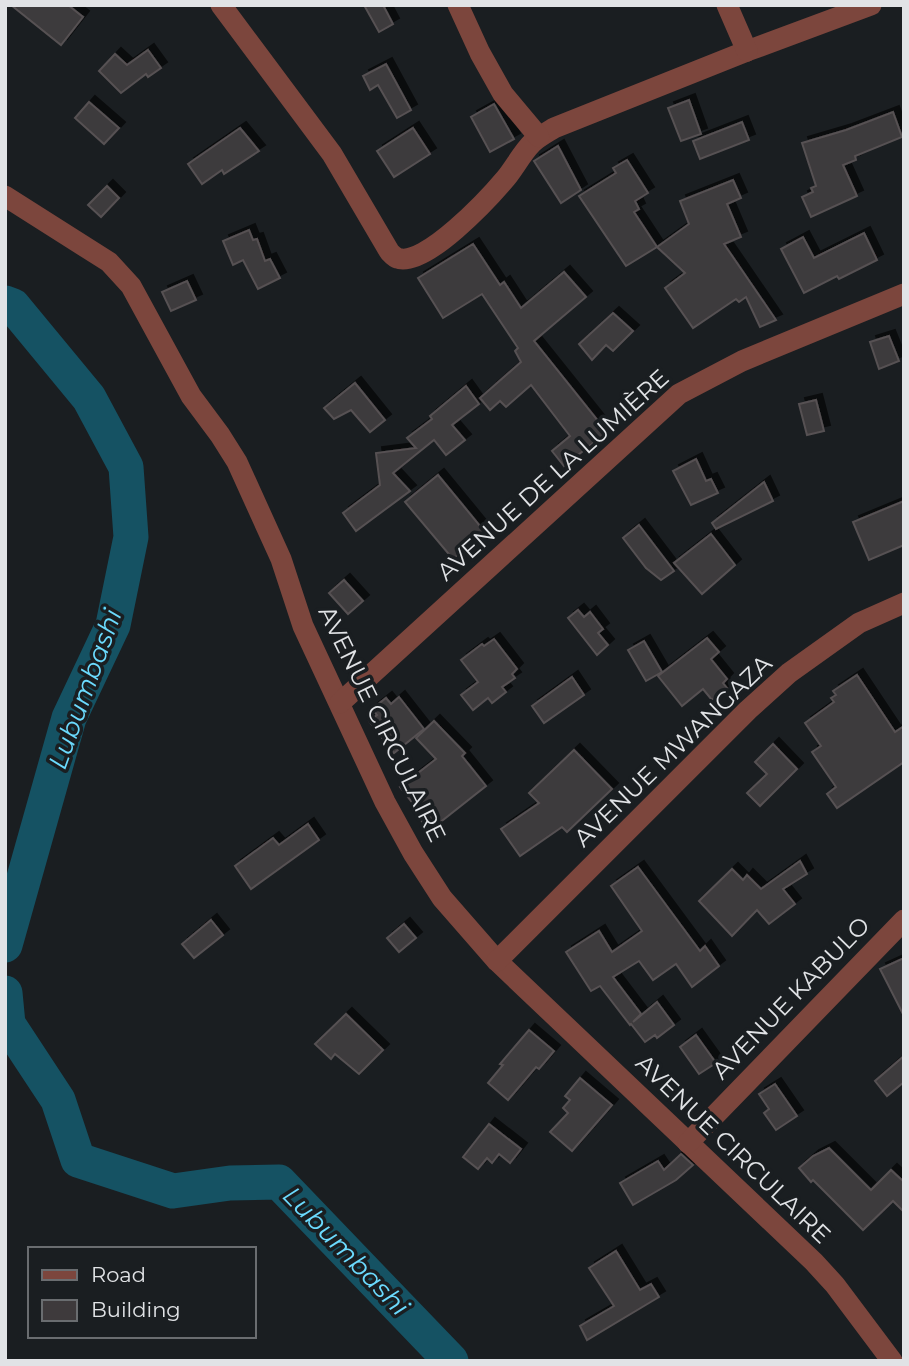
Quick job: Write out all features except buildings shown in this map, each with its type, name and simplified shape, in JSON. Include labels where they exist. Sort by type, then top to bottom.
[{"type":"street","points":[[221,5],[332,154],[383,243],[396,258],[414,258],[465,222],[492,194],[527,148],[554,128],[871,5]]},
{"type":"street","points":[[458,5],[503,94],[539,137]]},
{"type":"street","points":[[726,5],[747,51]]},
{"type":"street","name":"AVENUE CIRCULAIRE","points":[[5,196],[109,261],[131,286],[191,396],[237,462],[281,559],[303,626],[385,802],[442,898],[497,961],[783,1230],[835,1285],[892,1361]]},
{"type":"street","name":"AVENUE DE LA LUMIÈRE","points":[[340,703],[679,394],[741,361],[904,294]]},
{"type":"street","name":"AVENUE MWANGAZA","points":[[497,961],[748,710],[789,673],[859,623],[904,603]]},
{"type":"street","name":"AVENUE KABULO","points":[[688,1143],[904,920]]},
{"type":"waterway","name":"Lubumbashi","points":[[5,303],[13,306],[89,398],[126,467],[131,537],[113,625],[69,718],[5,945]]},
{"type":"waterway","name":"Lubumbashi","points":[[5,993],[8,1024],[58,1100],[78,1160],[173,1191],[230,1183],[279,1182],[451,1361]]}]
